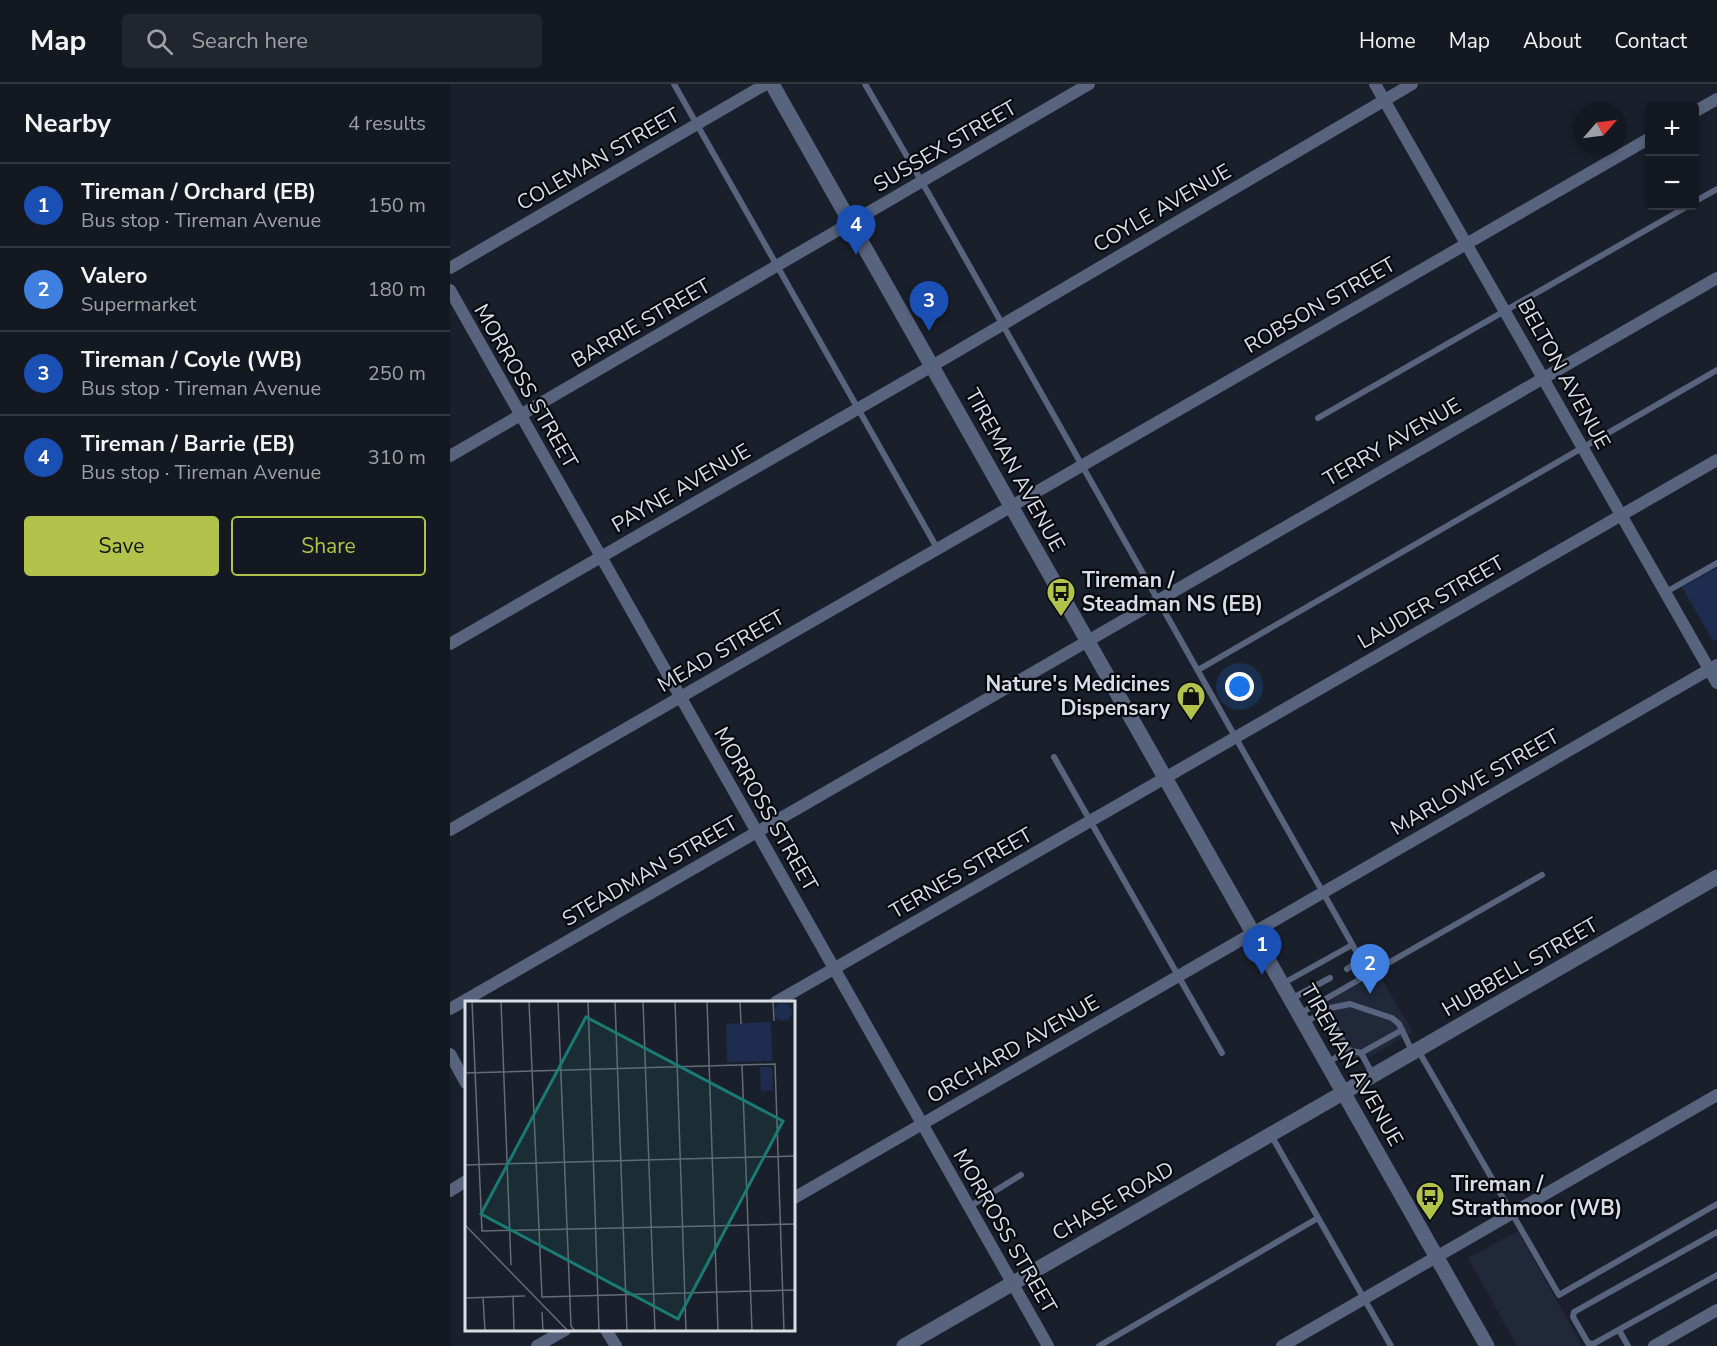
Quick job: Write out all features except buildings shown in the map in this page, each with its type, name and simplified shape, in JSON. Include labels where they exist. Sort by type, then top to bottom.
[{"type":"street","name":"COLEMAN STREET","points":[[450,268],[766,84]]},
{"type":"street","name":"TIREMAN AVENUE","points":[[772,84],[1487,1346]]},
{"type":"street","name":"SUSSEX STREET","points":[[851,223],[1089,84]]},
{"type":"street","name":"BELTON AVENUE","points":[[1375,84],[1665,593],[1713,668],[1717,683]]},
{"type":"street","name":"COYLE AVENUE","points":[[932,366],[1412,84]]},
{"type":"street","points":[[1699,110],[1717,99]]},
{"type":"street","name":"ROBSON STREET","points":[[1011,506],[1645,141]]},
{"type":"street","name":"BARRIE STREET","points":[[450,456],[851,223]]},
{"type":"street","name":"TERRY AVENUE","points":[[1087,640],[1717,278]]},
{"type":"street","name":"MORROSS STREET","points":[[450,290],[1048,1346]]},
{"type":"street","name":"PAYNE AVENUE","points":[[450,644],[932,366]]},
{"type":"street","name":"LAUDER STREET","points":[[1165,778],[1717,460]]},
{"type":"street","name":"MEAD STREET","points":[[450,830],[1011,506]]},
{"type":"street","name":"STEADMAN STREET","points":[[450,1009],[1087,640]]},
{"type":"street","name":"MARLOWE STREET","points":[[1252,933],[1713,668]]},
{"type":"street","name":"TERNES STREET","points":[[778,1001],[1165,778]]},
{"type":"street","name":"HUBBELL STREET","points":[[1343,1093],[1717,877]]},
{"type":"street","name":"ORCHARD AVENUE","points":[[795,1197],[1252,933]]},
{"type":"street","points":[[450,1054],[465,1081]]},
{"type":"street","name":"CHASE ROAD","points":[[904,1346],[1343,1093]]},
{"type":"street","points":[[1282,1346],[1717,1095]]},
{"type":"street","points":[[450,1191],[465,1182]]},
{"type":"street","points":[[1654,1346],[1717,1310]]},
{"type":"street","points":[[537,1346],[562,1331]]},
{"type":"street","points":[[607,1331],[616,1346]]},
{"type":"lane","points":[[674,84],[937,548]]},
{"type":"lane","points":[[865,84],[1369,974]]},
{"type":"lane","points":[[1699,200],[1717,189]]},
{"type":"lane","points":[[1318,418],[1681,210]]},
{"type":"lane","points":[[1197,670],[1717,370]]},
{"type":"lane","points":[[1665,593],[1717,563]]},
{"type":"lane","points":[[1054,757],[1222,1053]]},
{"type":"lane","points":[[1301,1019],[1369,974],[1542,875]]},
{"type":"lane","points":[[1282,984],[1352,945]]},
{"type":"lane","points":[[1347,969],[1361,960]]},
{"type":"lane","points":[[1290,1000],[1330,978]]},
{"type":"lane","points":[[1301,1019],[1350,1004],[1392,1018],[1415,1051],[1559,1295],[1717,1204]]},
{"type":"lane","points":[[1326,1011],[1348,1050]]},
{"type":"lane","points":[[1327,1063],[1348,1050],[1361,1053],[1402,1030]]},
{"type":"lane","points":[[1361,1053],[1373,1075]]},
{"type":"lane","points":[[1271,1134],[1391,1346]]},
{"type":"lane","points":[[969,1207],[1021,1175]]},
{"type":"lane","points":[[1099,1346],[1318,1218]]},
{"type":"lane","points":[[1717,1232],[1574,1312],[1573,1317],[1590,1345],[1717,1275]]},
{"type":"lane","points":[[1619,1330],[1629,1346]]},
{"type":"shaded area","points":[[1717,568],[1717,639],[1713,641],[1682,587]]},
{"type":"shaded area","points":[[1378,973],[1413,1032],[1350,1068],[1316,1009]]},
{"type":"shaded area","points":[[1518,1231],[1582,1346],[1517,1346],[1468,1258]]},
{"type":"place","name":"Tireman / Barrie (EB)","points":[[856,255]]},
{"type":"place","name":"Tireman / Coyle (WB)","points":[[929,331]]},
{"type":"place","name":"Tireman / Steadman NS (EB)","points":[[1061,618]]},
{"type":"place","name":"Nature's Medicines Dispensary","points":[[1191,722]]},
{"type":"place","name":"Tireman / Orchard (EB)","points":[[1262,975]]},
{"type":"place","name":"Valero","points":[[1370,994]]},
{"type":"place","name":"Tireman / Strathmoor (WB)","points":[[1430,1222]]}]
